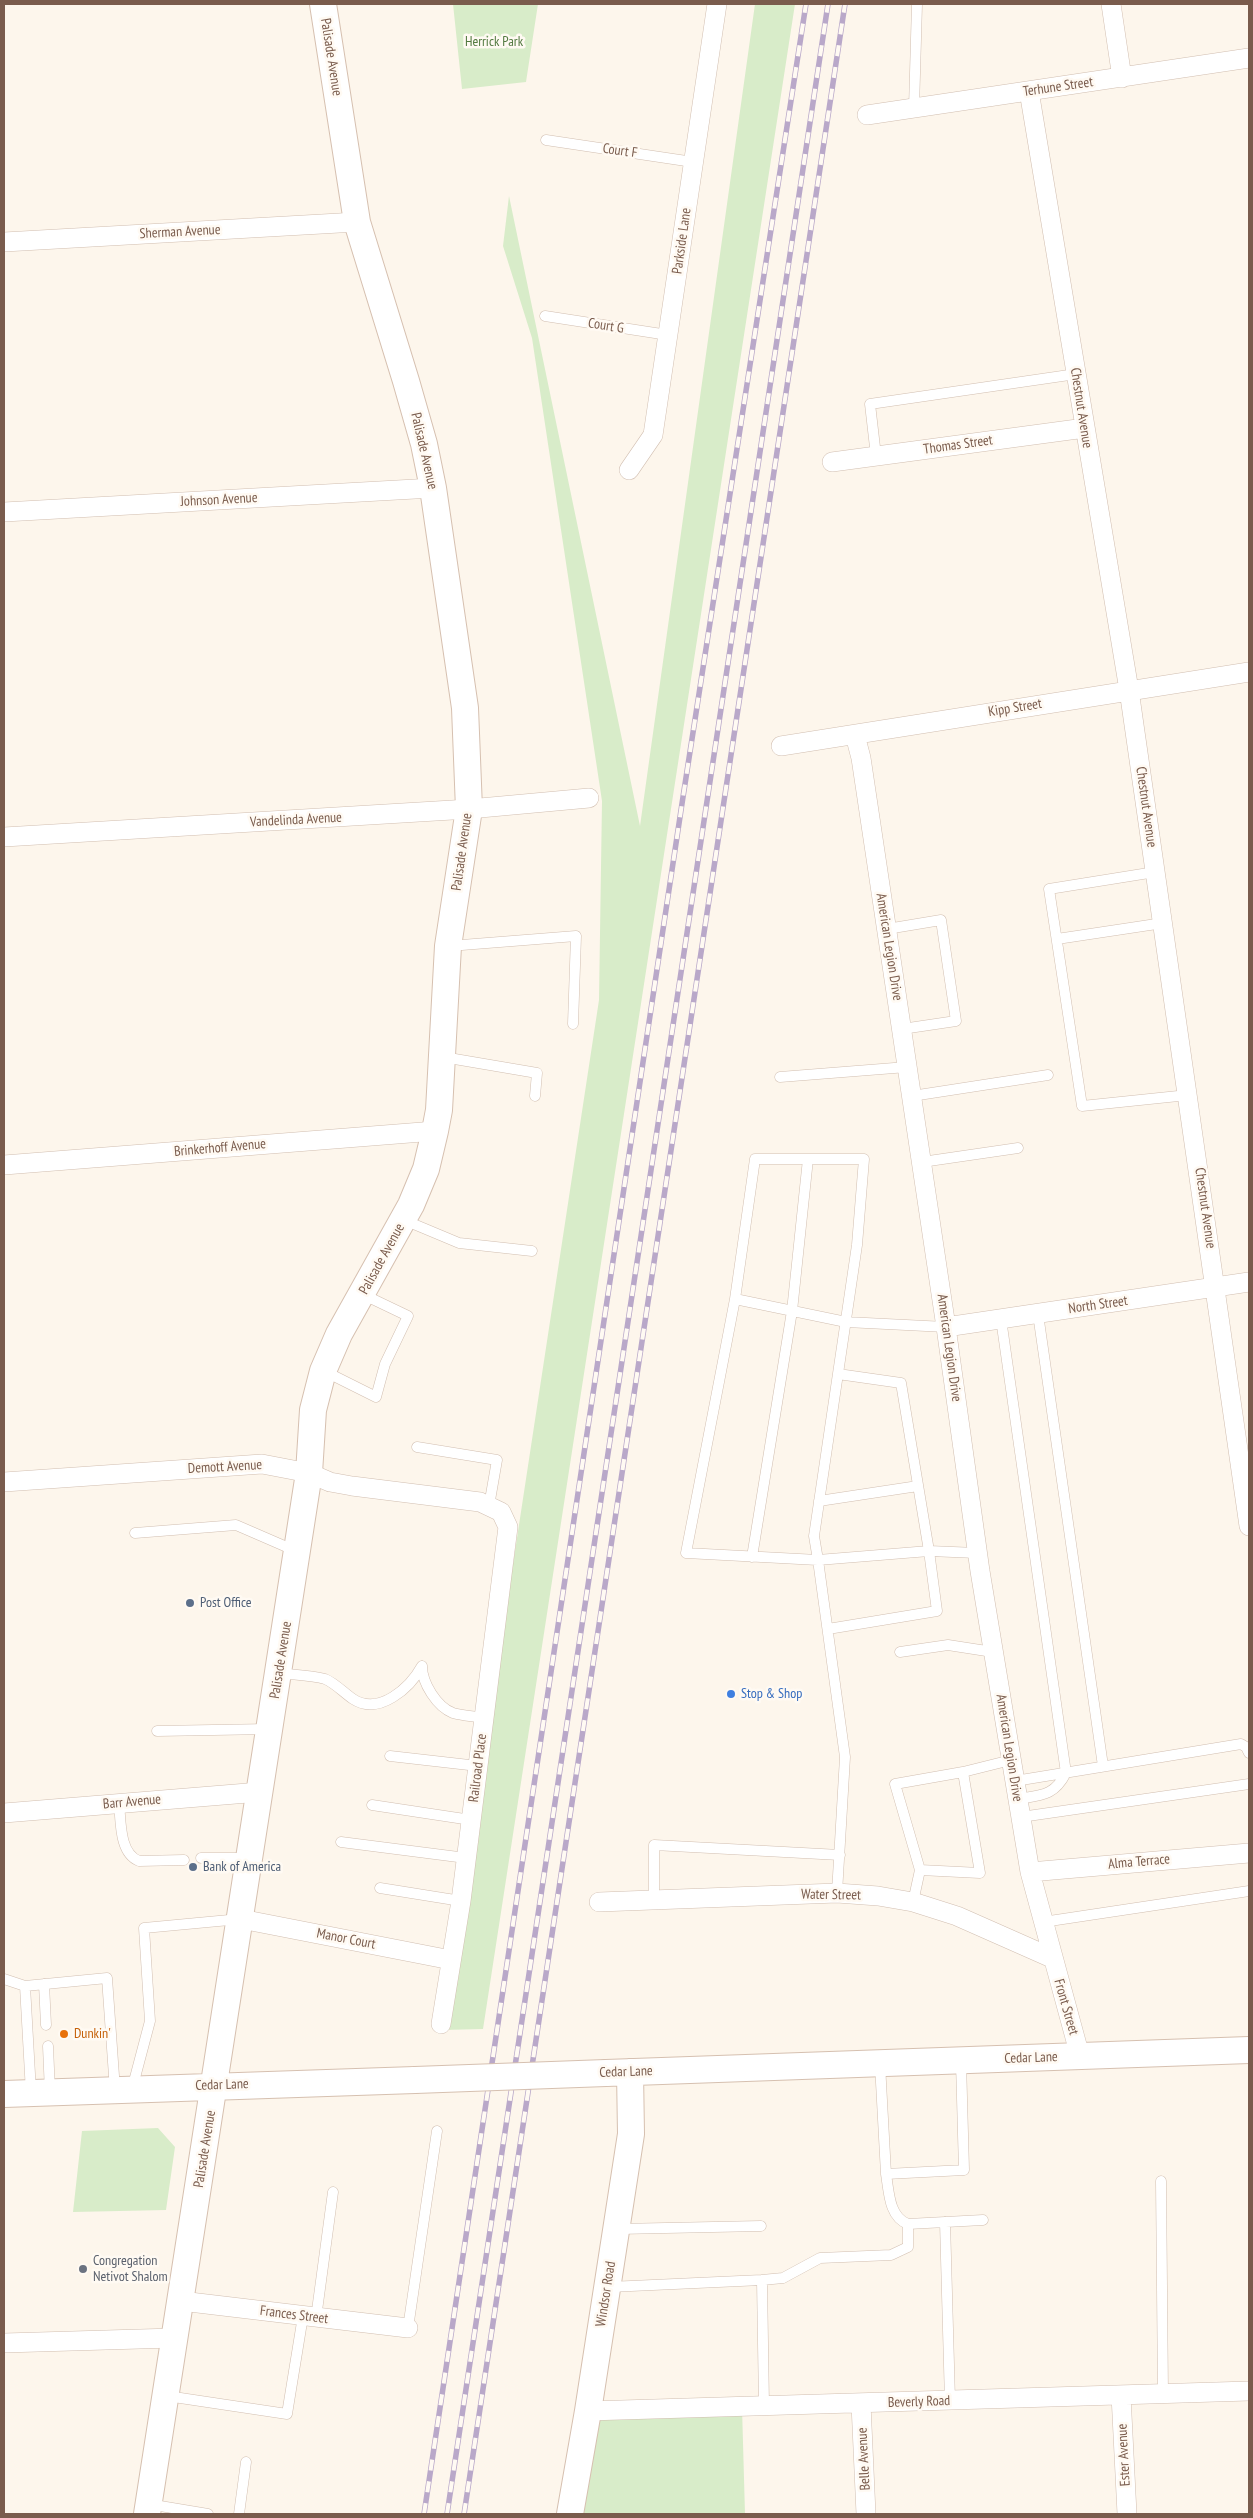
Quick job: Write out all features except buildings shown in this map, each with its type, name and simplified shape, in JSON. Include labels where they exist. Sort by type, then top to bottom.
[{"type":"street","name":"Palisade Avenue","points":[[148,2509],[309,1474],[313,1410],[323,1371],[339,1334],[404,1220],[426,1169],[435,1131],[442,1057],[448,946],[469,809],[465,708],[433,488],[406,381],[357,222],[323,4]]},
{"type":"street","name":"Parkside Lane","points":[[628,470],[653,435],[717,4]]},
{"type":"street","points":[[1110,4],[1122,78]]},
{"type":"street","name":"Terhune Street","points":[[867,115],[1249,58]]},
{"type":"street","name":"Chestnut Avenue","points":[[1029,91],[1129,690],[1217,1288],[1249,1526]]},
{"type":"street","name":"Sherman Avenue","points":[[4,242],[357,222]]},
{"type":"street","name":"Thomas Street","points":[[832,462],[1085,428]]},
{"type":"street","name":"Johnson Avenue","points":[[4,512],[433,488]]},
{"type":"street","name":"Kipp Street","points":[[781,746],[1249,672]]},
{"type":"street","name":"American Legion Drive","points":[[855,735],[861,758],[922,1162],[977,1553],[1030,1872],[1052,1958]]},
{"type":"street","name":"Vandelinda Avenue","points":[[4,837],[469,809],[589,798]]},
{"type":"street","name":"Brinkerhoff Avenue","points":[[4,1165],[435,1131]]},
{"type":"street","name":"North Street","points":[[946,1327],[1249,1282]]},
{"type":"street","name":"Demott Avenue","points":[[4,1482],[262,1464],[309,1474],[344,1485],[480,1502],[495,1509]]},
{"type":"street","name":"Railroad Place","points":[[441,2024],[461,1901],[508,1527],[495,1509]]},
{"type":"street","name":"Barr Avenue","points":[[4,1812],[260,1792]]},
{"type":"street","name":"Alma Terrace","points":[[1030,1872],[1249,1852]]},
{"type":"street","name":"Water Street","points":[[599,1902],[837,1892],[878,1896],[913,1902],[957,1916],[1052,1958]]},
{"type":"street","name":"Manor Court","points":[[241,1919],[450,1960]]},
{"type":"street","name":"Front Street","points":[[1052,1958],[1080,2056]]},
{"type":"street","name":"Cedar Lane","points":[[4,2094],[214,2085],[415,2080],[1249,2050]]},
{"type":"street","name":"Windsor Road","points":[[570,2514],[608,2287],[631,2134],[618,2073]]},
{"type":"street","name":"Frances Street","points":[[181,2301],[408,2328]]},
{"type":"street","points":[[4,2343],[174,2338]]},
{"type":"street","name":"Beverly Road","points":[[588,2411],[1249,2391]]},
{"type":"street","name":"Ester Avenue","points":[[1121,2395],[1126,2514]]},
{"type":"street","name":"Belle Avenue","points":[[861,2404],[866,2514]]},
{"type":"lane","points":[[914,108],[917,4]]},
{"type":"lane","name":"Court F","points":[[546,140],[693,162]]},
{"type":"lane","name":"Court G","points":[[545,316],[668,336]]},
{"type":"lane","points":[[876,456],[870,404],[1076,374]]},
{"type":"lane","points":[[1155,872],[1049,889],[1056,939],[1082,1106],[1188,1095]]},
{"type":"lane","points":[[887,929],[942,920],[956,1021],[902,1029]]},
{"type":"lane","points":[[1056,939],[1163,923]]},
{"type":"lane","points":[[448,946],[576,936],[573,1024]]},
{"type":"lane","points":[[442,1057],[537,1074],[535,1096]]},
{"type":"lane","points":[[780,1077],[907,1067]]},
{"type":"lane","points":[[912,1096],[1048,1074]]},
{"type":"lane","points":[[922,1162],[1018,1148]]},
{"type":"lane","points":[[837,1892],[845,1757],[828,1629],[818,1560],[814,1536],[857,1245],[864,1159],[755,1159],[735,1299],[686,1553],[818,1560],[929,1551],[977,1553]]},
{"type":"lane","points":[[752,1557],[792,1311],[808,1159]]},
{"type":"lane","points":[[404,1220],[460,1243],[532,1251]]},
{"type":"lane","points":[[323,1371],[376,1397],[385,1364],[408,1316],[362,1294]]},
{"type":"lane","points":[[735,1299],[846,1322],[946,1327]]},
{"type":"lane","points":[[1038,1314],[1103,1766]]},
{"type":"lane","points":[[1001,1319],[1066,1773],[1062,1782],[1048,1794],[1018,1799]]},
{"type":"lane","points":[[828,1629],[937,1611],[901,1383],[838,1374]]},
{"type":"lane","points":[[417,1447],[497,1460],[495,1509]]},
{"type":"lane","points":[[819,1501],[918,1486]]},
{"type":"lane","points":[[135,1532],[236,1525],[297,1551]]},
{"type":"lane","points":[[900,1652],[948,1645],[993,1652]]},
{"type":"lane","points":[[279,1673],[327,1680],[354,1700],[368,1704],[384,1702],[393,1697],[414,1679],[422,1666],[423,1680],[445,1708],[459,1714],[484,1718]]},
{"type":"lane","points":[[157,1731],[270,1729]]},
{"type":"lane","points":[[1018,1799],[1066,1773],[1241,1744],[1246,1747],[1249,1754]]},
{"type":"lane","points":[[390,1756],[478,1766]]},
{"type":"lane","points":[[913,1902],[920,1870],[895,1784],[963,1772],[1011,1760]]},
{"type":"lane","points":[[920,1870],[980,1873],[963,1772]]},
{"type":"lane","points":[[1018,1799],[1249,1784]]},
{"type":"lane","points":[[119,1803],[124,1845],[127,1853],[133,1859],[138,1861],[184,1860]]},
{"type":"lane","points":[[372,1805],[471,1820]]},
{"type":"lane","points":[[341,1842],[466,1858]]},
{"type":"lane","points":[[654,1900],[654,1845],[840,1855]]},
{"type":"lane","points":[[201,1858],[250,1858]]},
{"type":"lane","points":[[380,1888],[461,1901]]},
{"type":"lane","points":[[1043,1922],[1249,1891]]},
{"type":"lane","points":[[123,2089],[150,2020],[144,1928],[241,1919]]},
{"type":"lane","points":[[4,1979],[25,1986],[106,1978],[123,2089]]},
{"type":"lane","points":[[44,1984],[46,2025]]},
{"type":"lane","points":[[25,1986],[41,2093]]},
{"type":"lane","points":[[41,2093],[48,2046]]},
{"type":"lane","points":[[886,2174],[964,2170],[961,2060]]},
{"type":"lane","points":[[880,2063],[886,2174],[892,2208],[902,2222],[908,2224],[983,2220]]},
{"type":"lane","points":[[408,2328],[438,2130]]},
{"type":"lane","points":[[1161,2181],[1163,2394]]},
{"type":"lane","points":[[165,2396],[287,2414],[309,2317],[333,2192]]},
{"type":"lane","points":[[945,2222],[950,2401]]},
{"type":"lane","points":[[608,2287],[783,2278],[820,2258],[898,2254],[908,2247],[908,2224]]},
{"type":"lane","points":[[616,2230],[761,2226]]},
{"type":"lane","points":[[762,2280],[764,2406]]},
{"type":"lane","points":[[239,2514],[246,2462]]},
{"type":"lane","points":[[148,2509],[208,2514]]},
{"type":"green space","name":"Herrick Park","points":[[453,4],[538,4],[526,82],[462,89]]},
{"type":"green space","points":[[755,4],[795,4],[483,2029],[442,2030],[599,1000],[602,801],[532,338],[503,246],[509,196],[640,826]]},
{"type":"green space","points":[[158,2128],[175,2147],[166,2210],[73,2212],[82,2131]]},
{"type":"green space","points":[[742,2407],[745,2514],[567,2514],[588,2411]]},
{"type":"railway","points":[[424,2514],[683,797],[806,4]]},
{"type":"railway","points":[[447,2514],[828,4]]},
{"type":"railway","points":[[464,2514],[845,4]]},
{"type":"place","name":"Post Office","points":[[190,1603]]},
{"type":"place","name":"Stop & Shop","points":[[731,1694]]},
{"type":"place","name":"Bank of America","points":[[193,1867]]},
{"type":"place","name":"Dunkin'","points":[[64,2034]]},
{"type":"place","name":"Congregation Netivot Shalom","points":[[83,2269]]}]
